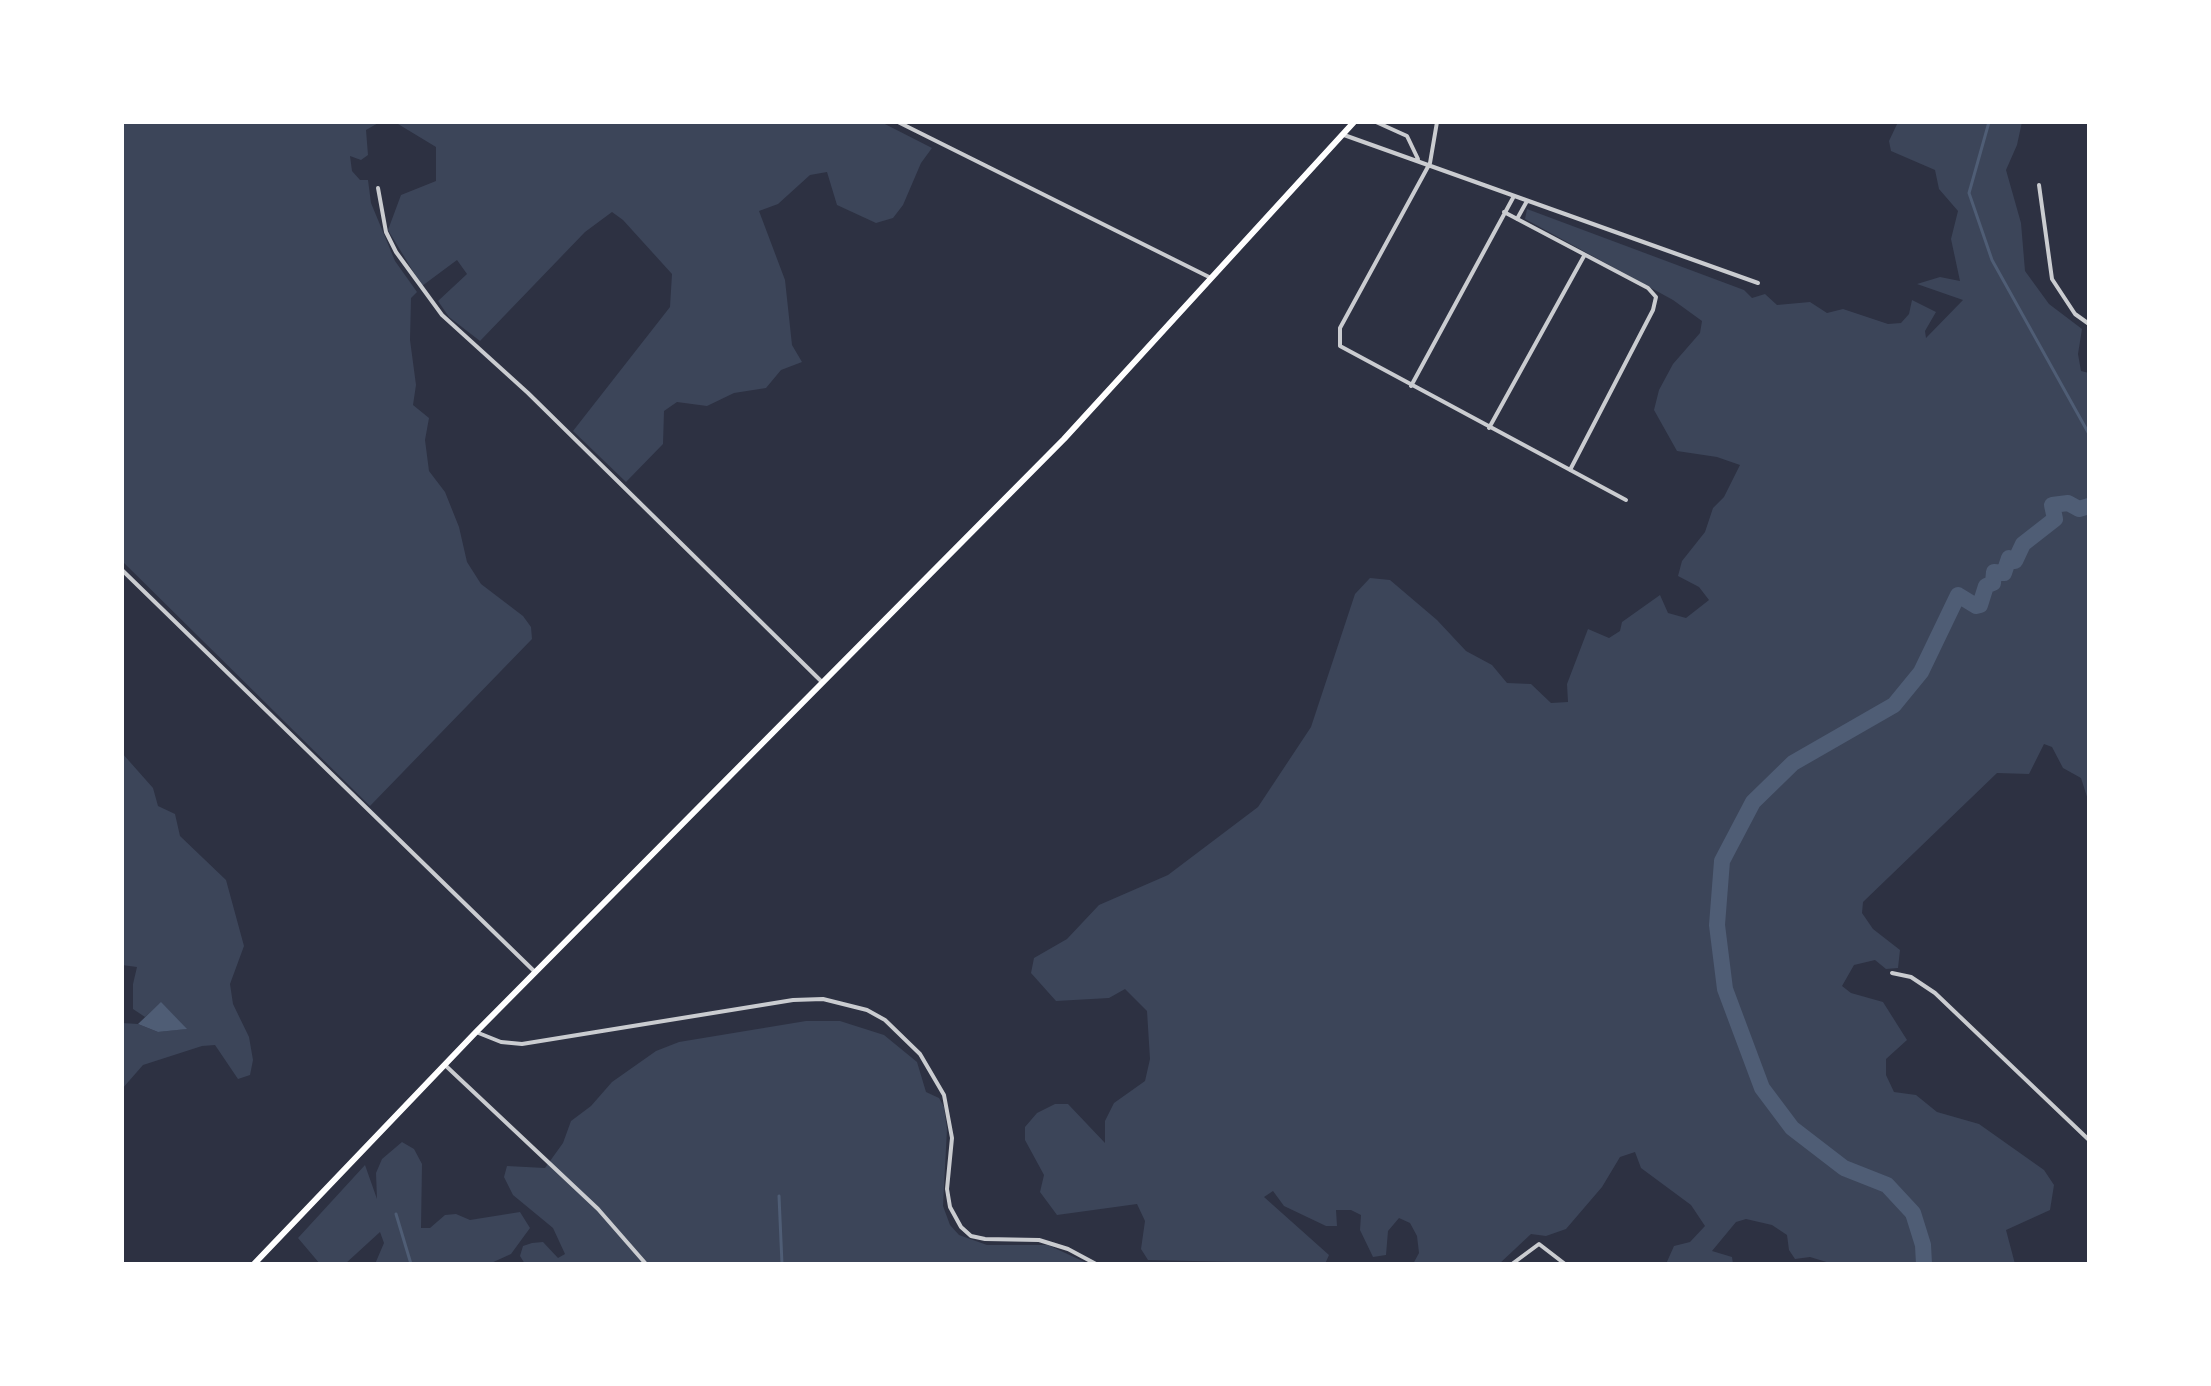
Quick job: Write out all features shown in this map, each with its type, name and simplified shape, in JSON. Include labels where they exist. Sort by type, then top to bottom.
[{"type":"main road","points":[[254,1264],[476,1032],[1064,439],[1354,122]]},
{"type":"street","points":[[898,122],[1212,279]]},
{"type":"street","points":[[1376,122],[1407,136],[1418,159]]},
{"type":"street","points":[[1437,122],[1430,163],[1338,338],[1345,351],[1626,500]]},
{"type":"street","points":[[1344,135],[1430,163],[1758,283]]},
{"type":"street","points":[[2039,185],[2052,279],[2075,314],[2089,324]]},
{"type":"street","points":[[378,188],[386,232],[396,252],[442,315],[539,404],[822,682]]},
{"type":"street","points":[[1411,386],[1514,196]]},
{"type":"street","points":[[1517,219],[1527,201]]},
{"type":"street","points":[[1504,212],[1648,288],[1656,301],[1570,470]]},
{"type":"street","points":[[1489,428],[1584,256]]},
{"type":"street","points":[[122,570],[535,972]]},
{"type":"street","points":[[1892,973],[1911,977],[1935,993],[2089,1140]]},
{"type":"street","points":[[476,1032],[501,1042],[522,1044],[793,1000],[823,999],[867,1010],[885,1020],[913,1046],[944,1095],[952,1138],[947,1189],[950,1207],[961,1227],[971,1236],[985,1239],[1039,1240],[1096,1264]]},
{"type":"street","points":[[446,1066],[587,1198],[646,1264]]},
{"type":"street","points":[[1512,1264],[1539,1244],[1565,1264]]},
{"type":"shaded area","points":[[122,122],[380,122],[366,130],[368,155],[361,160],[350,156],[352,171],[360,180],[368,180],[371,203],[395,261],[417,292],[411,298],[410,340],[416,385],[413,405],[429,418],[425,440],[429,471],[445,492],[459,527],[467,562],[481,584],[523,616],[531,627],[532,639],[370,806],[122,561]]},
{"type":"shaded area","points":[[386,122],[881,122],[932,148],[921,163],[903,205],[893,218],[876,223],[837,205],[827,172],[810,175],[778,204],[759,211],[785,280],[792,345],[802,362],[781,370],[766,388],[734,393],[707,406],[677,402],[664,411],[663,444],[626,482],[573,431],[670,307],[672,274],[612,212],[585,232],[480,341],[449,317],[438,301],[467,274],[457,260],[422,286],[388,230],[401,195],[436,181],[436,147],[398,124]]},
{"type":"shaded area","points":[[1898,122],[2022,122],[2017,145],[2006,170],[2021,223],[2025,271],[2049,304],[2082,329],[2078,354],[2081,371],[2089,373],[2089,803],[2081,778],[2063,768],[2052,747],[2044,744],[2029,774],[1997,773],[1863,902],[1862,913],[1873,929],[1900,950],[1898,968],[1886,969],[1875,960],[1854,965],[1842,986],[1851,993],[1883,1002],[1907,1040],[1886,1059],[1886,1075],[1894,1092],[1916,1095],[1937,1112],[1979,1124],[2044,1170],[2054,1185],[2050,1210],[2006,1230],[2015,1264],[1833,1264],[1810,1257],[1795,1259],[1789,1250],[1787,1235],[1772,1225],[1746,1219],[1736,1222],[1712,1251],[1732,1257],[1733,1264],[1666,1264],[1674,1246],[1690,1242],[1705,1226],[1691,1205],[1641,1168],[1635,1152],[1620,1157],[1602,1187],[1566,1229],[1546,1236],[1531,1234],[1499,1264],[1413,1264],[1419,1253],[1417,1236],[1410,1223],[1399,1218],[1388,1231],[1386,1255],[1373,1257],[1360,1230],[1361,1215],[1351,1210],[1336,1210],[1337,1226],[1326,1226],[1284,1206],[1273,1191],[1264,1197],[1329,1255],[1325,1264],[1148,1260],[1141,1249],[1145,1221],[1137,1204],[1057,1215],[1040,1192],[1044,1175],[1025,1140],[1025,1127],[1037,1113],[1055,1104],[1068,1104],[1105,1143],[1105,1121],[1114,1103],[1145,1081],[1150,1059],[1147,1011],[1125,989],[1109,998],[1056,1001],[1031,973],[1034,958],[1067,939],[1099,905],[1168,875],[1258,807],[1311,727],[1355,594],[1370,578],[1390,580],[1437,620],[1466,651],[1492,665],[1507,683],[1531,684],[1551,703],[1568,702],[1567,684],[1588,629],[1609,638],[1620,631],[1622,622],[1660,595],[1668,613],[1686,618],[1709,600],[1699,587],[1678,576],[1682,561],[1705,532],[1713,508],[1724,497],[1740,465],[1717,457],[1677,451],[1654,410],[1659,390],[1673,364],[1700,333],[1702,321],[1673,300],[1525,219],[1527,209],[1744,290],[1752,298],[1765,294],[1777,305],[1810,302],[1827,313],[1843,309],[1888,324],[1901,323],[1909,314],[1912,300],[1936,312],[1925,331],[1926,338],[1963,300],[1917,284],[1940,277],[1960,281],[1951,239],[1958,211],[1939,189],[1935,170],[1891,151],[1889,141]]},
{"type":"shaded area","points":[[122,753],[153,788],[158,806],[175,814],[180,836],[226,880],[244,946],[230,984],[233,1004],[249,1037],[253,1060],[250,1075],[238,1079],[215,1045],[202,1046],[143,1065],[122,1089],[122,1023],[138,1024],[158,1032],[186,1029],[161,1003],[145,1017],[133,1009],[137,967],[122,965]]},
{"type":"shaded area","points":[[161,1002],[187,1029],[158,1032],[138,1024]]},
{"type":"shaded area","points":[[806,1021],[840,1021],[884,1035],[917,1062],[926,1092],[939,1098],[944,1107],[947,1129],[943,1206],[950,1225],[959,1235],[987,1245],[1048,1245],[1089,1264],[525,1264],[520,1256],[523,1246],[532,1243],[543,1242],[558,1258],[565,1254],[553,1228],[513,1195],[504,1177],[507,1166],[545,1168],[563,1143],[571,1121],[591,1106],[612,1082],[656,1051],[679,1042]]},
{"type":"shaded area","points":[[402,1142],[414,1149],[422,1164],[421,1228],[430,1228],[445,1215],[456,1214],[470,1220],[520,1212],[530,1228],[511,1254],[489,1264],[375,1264],[384,1243],[380,1232],[345,1264],[320,1264],[298,1238],[365,1165],[377,1199],[376,1173],[382,1159]]},
{"type":"waterway","points":[[1989,122],[1969,193],[1992,260],[2089,434]]},
{"type":"waterway","points":[[1924,1264],[1923,1245],[1913,1213],[1887,1185],[1844,1168],[1792,1128],[1762,1088],[1725,989],[1717,925],[1722,861],[1753,802],[1793,763],[1894,705],[1921,672],[1958,595],[1976,606],[1980,605],[1986,586],[1993,583],[1994,572],[2004,573],[2009,558],[2015,561],[2023,544],[2055,519],[2052,505],[2068,503],[2079,509],[2089,506]]},
{"type":"waterway","points":[[779,1196],[782,1264]]},
{"type":"waterway","points":[[396,1214],[411,1264]]}]
